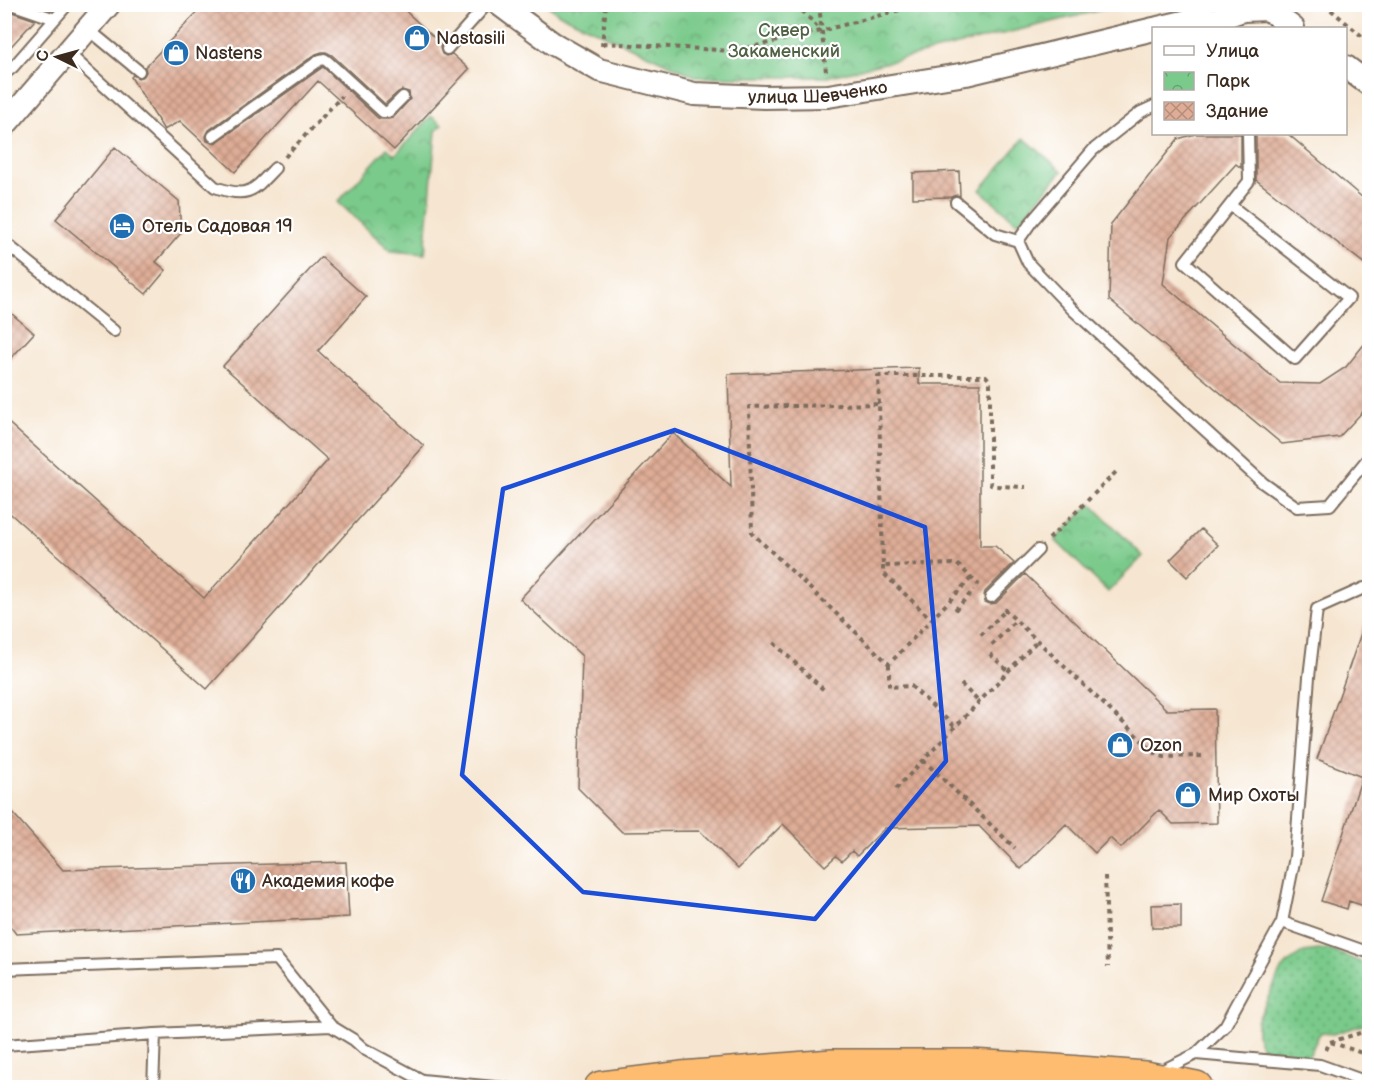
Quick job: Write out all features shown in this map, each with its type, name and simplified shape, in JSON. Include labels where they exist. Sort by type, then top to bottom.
[{"type":"highway","points":[[601,1088],[681,1078],[832,1066],[970,1066],[1054,1071],[1145,1078],[1196,1088]]},
{"type":"street","points":[[4,126],[109,4]]},
{"type":"street","name":"улица Шевченко","points":[[499,4],[552,43],[599,70],[694,94],[764,97],[828,96],[966,74],[1152,30]]},
{"type":"street","name":"улица Шевченко","points":[[1160,27],[1186,13],[1217,24],[1243,7],[1270,7],[1292,27]]},
{"type":"street","points":[[1347,68],[1370,85]]},
{"type":"lane","points":[[11,4],[55,19]]},
{"type":"lane","points":[[4,70],[13,67],[68,4]]},
{"type":"lane","points":[[447,49],[487,4]]},
{"type":"lane","points":[[88,29],[139,71]]},
{"type":"lane","points":[[68,53],[215,187],[238,193],[248,192],[257,188],[275,168]]},
{"type":"lane","points":[[213,136],[324,59],[383,112],[388,112],[403,97]]},
{"type":"lane","points":[[1018,241],[1032,221],[1093,150],[1141,112],[1152,107]]},
{"type":"lane","points":[[1230,205],[1349,298],[1295,359],[1185,262],[1230,205],[1249,181],[1248,135]]},
{"type":"lane","points":[[956,202],[994,234],[1018,241],[1028,262],[1073,310],[1263,483],[1297,507],[1330,505],[1370,456]]},
{"type":"lane","points":[[4,242],[114,331]]},
{"type":"lane","points":[[991,597],[1038,550]]},
{"type":"lane","points":[[1145,1078],[1196,1054],[1225,1026],[1282,922],[1295,857],[1309,677],[1317,609],[1364,588],[1370,590]]},
{"type":"lane","points":[[1282,922],[1370,953]]},
{"type":"lane","points":[[4,969],[277,959],[331,1026],[354,1040],[363,1049],[422,1080],[505,1088]]},
{"type":"lane","points":[[4,1045],[155,1034],[331,1026]]},
{"type":"lane","points":[[153,1088],[155,1034]]},
{"type":"lane","points":[[1196,1054],[1320,1065],[1370,1083]]},
{"type":"path","points":[[599,70],[606,4]]},
{"type":"path","points":[[796,4],[820,31]]},
{"type":"path","points":[[819,4],[828,96]]},
{"type":"path","points":[[602,43],[734,51],[922,4]]},
{"type":"path","points":[[1324,4],[1370,43]]},
{"type":"path","points":[[275,168],[339,99]]},
{"type":"path","points":[[931,619],[883,573],[878,376],[986,376],[990,381],[991,485],[1026,487]]},
{"type":"path","points":[[879,404],[749,407],[752,533],[889,664]]},
{"type":"path","points":[[1038,550],[1116,472]]},
{"type":"path","points":[[883,566],[957,564],[1155,753],[1165,757],[1202,756]]},
{"type":"path","points":[[955,728],[911,686],[889,687],[889,664],[971,578]]},
{"type":"path","points":[[955,610],[978,585]]},
{"type":"path","points":[[981,635],[1005,610]]},
{"type":"path","points":[[992,645],[1016,620]]},
{"type":"path","points":[[896,789],[1037,641]]},
{"type":"path","points":[[774,643],[825,692]]},
{"type":"path","points":[[990,654],[1008,671]]},
{"type":"path","points":[[961,684],[979,702]]},
{"type":"path","points":[[923,760],[1015,848]]},
{"type":"path","points":[[1105,876],[1108,967]]},
{"type":"path","points":[[1320,1065],[1330,1042],[1370,1030]]},
{"type":"path","points":[[1330,1042],[1370,1056]]},
{"type":"highlighted area","points":[[675,430],[925,527],[946,761],[815,919],[583,892],[462,775],[503,489]]},
{"type":"green space","name":"Сквер Закаменский","points":[[547,5],[1121,5],[827,77],[697,77],[559,14]]},
{"type":"green space","points":[[431,116],[442,125],[436,131],[425,254],[391,251],[338,202],[387,148],[395,155]]},
{"type":"green space","points":[[1024,138],[1062,171],[1018,223],[980,190]]},
{"type":"green space","points":[[1091,504],[1143,556],[1108,592],[1055,540]]},
{"type":"green space","points":[[1327,949],[1369,965],[1369,1023],[1333,1034],[1320,1033],[1308,1058],[1262,1048],[1257,1036],[1257,1022],[1280,972],[1289,962],[1304,952]]},
{"type":"building","points":[[205,4],[398,4],[441,44],[442,54],[446,56],[452,54],[469,69],[394,150],[318,81],[235,172],[180,121],[164,130],[131,77],[133,75],[138,78],[144,76],[145,67]],"holes":[[[326,52],[385,104],[402,90],[409,92],[410,99],[393,118],[378,118],[323,67],[217,142],[207,141],[206,136],[209,130],[316,54]]]},
{"type":"building","points":[[4,7],[35,20],[4,54]]},
{"type":"building","points":[[1192,135],[1241,135],[1241,168],[1236,164],[1170,237],[1163,284],[1280,383],[1320,384],[1346,367],[1370,337],[1370,404],[1339,437],[1282,444],[1109,300],[1111,224],[1178,139]]},
{"type":"building","points":[[1256,135],[1289,135],[1370,204],[1370,268],[1256,180]]},
{"type":"building","name":"Отель Садовая 19","points":[[115,147],[179,201],[181,233],[156,262],[166,270],[146,294],[56,219]]},
{"type":"building","points":[[959,171],[960,196],[913,198],[913,173]]},
{"type":"building","points":[[321,257],[366,297],[318,351],[424,446],[207,689],[4,508],[4,419],[204,598],[328,460],[223,366]]},
{"type":"building","points":[[4,307],[34,333],[4,366]]},
{"type":"building","points":[[919,368],[919,384],[980,384],[980,546],[995,546],[1014,563],[985,592],[985,602],[996,603],[1025,574],[1167,710],[1215,709],[1217,823],[1173,824],[1159,810],[1121,848],[1110,838],[1095,853],[1066,824],[1021,869],[979,826],[885,828],[857,856],[852,851],[842,861],[836,856],[825,866],[783,824],[738,869],[700,831],[622,832],[578,788],[582,656],[520,599],[673,433],[731,487],[728,374]]},
{"type":"building","points":[[1201,529],[1218,545],[1187,577],[1170,560]]},
{"type":"building","points":[[1366,619],[1370,620],[1370,908],[1349,901],[1347,909],[1321,901],[1362,777],[1317,759]]},
{"type":"building","points":[[4,803],[63,870],[346,862],[349,917],[16,934],[4,918]]},
{"type":"building","points":[[1181,904],[1181,928],[1152,928],[1151,905]]},
{"type":"place","name":"Nastasili","points":[[417,38]]},
{"type":"place","name":"Nastens","points":[[176,53]]},
{"type":"place","name":"Отель Садовая 19","points":[[122,226]]},
{"type":"place","name":"Ozon","points":[[1120,745]]},
{"type":"place","name":"Мир Охоты","points":[[1188,795]]},
{"type":"place","name":"Академия кофе","points":[[243,881]]}]
